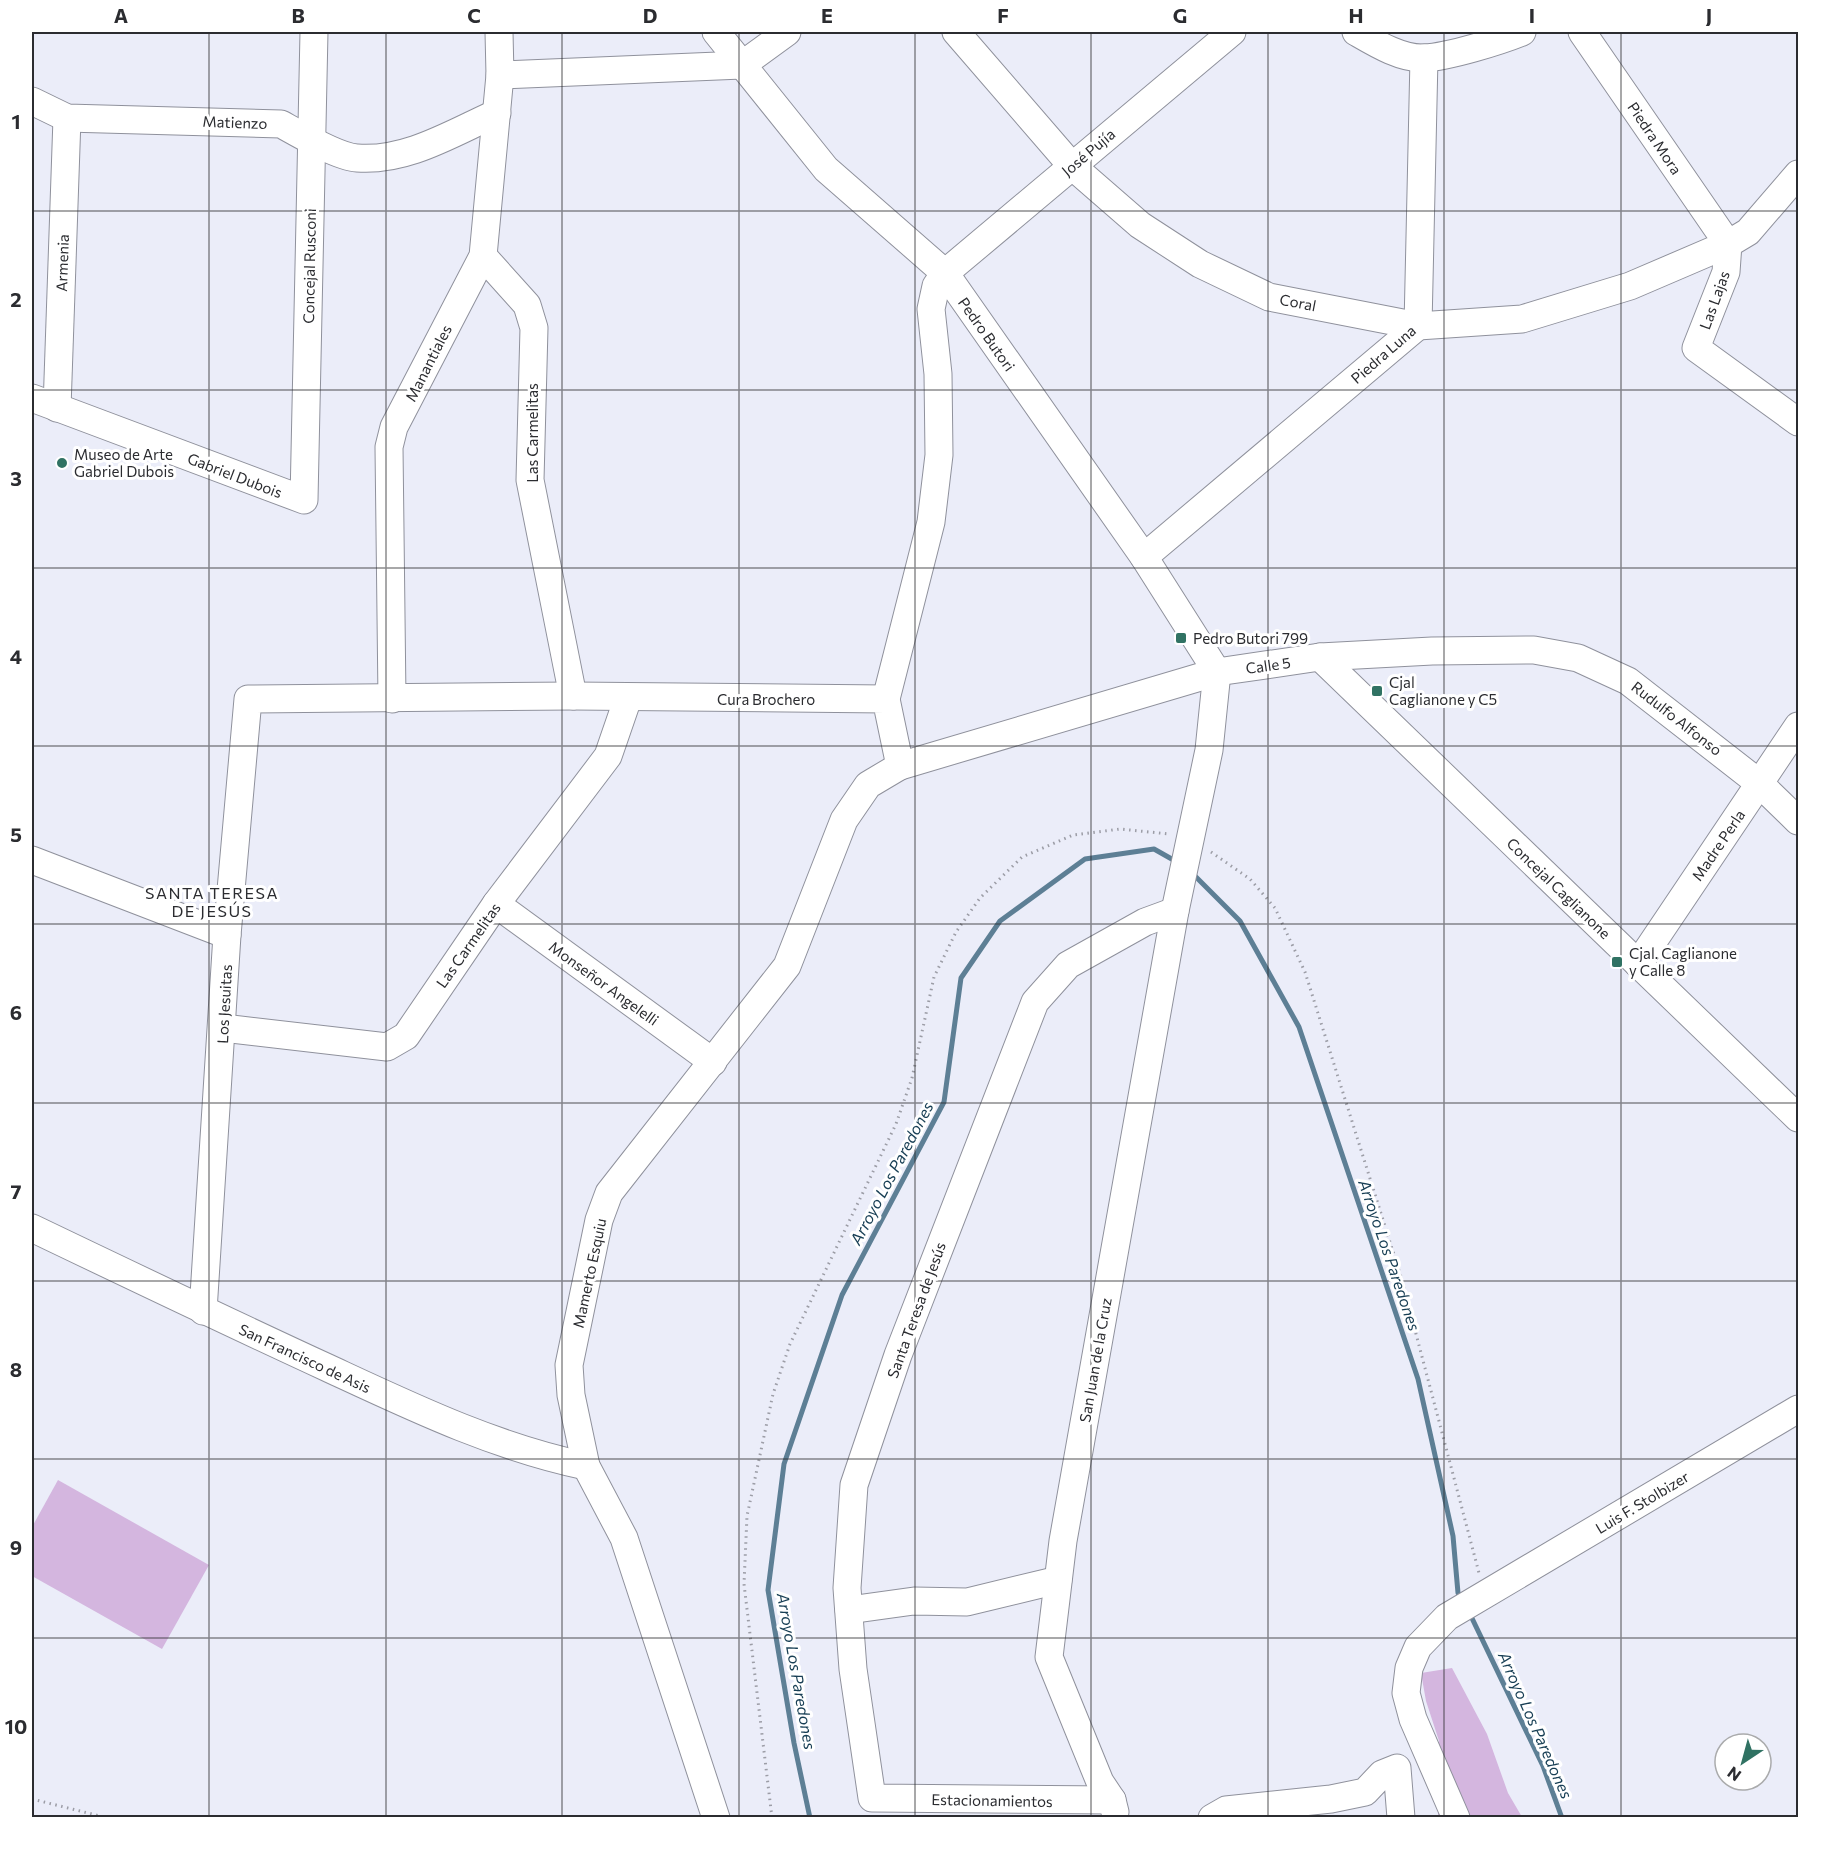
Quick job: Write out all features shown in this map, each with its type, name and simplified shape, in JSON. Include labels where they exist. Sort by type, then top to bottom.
[{"type":"street","name":"Concejal Rusconi","points":[[304,500],[314,32]]},
{"type":"street","name":"Manantiales","points":[[392,699],[389,447],[394,427],[483,256],[500,75],[499,32]]},
{"type":"street","name":"Pedro Butori","points":[[716,32],[826,169],[945,273],[1144,557],[1217,672]]},
{"type":"street","points":[[500,75],[742,65],[787,32]]},
{"type":"street","name":"Coral","points":[[956,32],[1071,165],[1140,225],[1200,264],[1269,297],[1418,326],[1522,319],[1630,286],[1728,244]]},
{"type":"street","points":[[1356,32],[1392,51],[1424,58],[1502,40],[1522,32]]},
{"type":"street","name":"Piedra Mora","points":[[1582,32],[1728,244]]},
{"type":"street","name":"José Pujía","points":[[945,273],[1228,33]]},
{"type":"street","name":"Piedra Luna","points":[[1144,557],[1418,326],[1424,58]]},
{"type":"street","name":"Matienzo","points":[[32,101],[67,118],[281,124],[312,141],[355,158],[387,157],[418,149],[497,113]]},
{"type":"street","name":"Armenia","points":[[57,408],[67,118]]},
{"type":"street","points":[[1728,244],[1748,232],[1798,174]]},
{"type":"street","name":"Las Lajas","points":[[1728,244],[1726,272],[1696,348],[1798,422]]},
{"type":"street","name":"Las Carmelitas","points":[[483,256],[526,305],[534,328],[530,480],[573,696]]},
{"type":"street","points":[[945,273],[936,286],[931,309],[938,374],[939,455],[931,522],[886,699],[900,766],[1217,672]]},
{"type":"street","name":"Gabriel Dubois","points":[[32,398],[304,500]]},
{"type":"street","name":"Rudulfo Alfonso","points":[[1320,657],[1432,651],[1534,650],[1578,658],[1628,681],[1759,783],[1798,820]]},
{"type":"street","name":"Calle 5","points":[[1217,672],[1320,657]]},
{"type":"street","name":"Concejal Caglianone","points":[[1320,657],[1798,1118]]},
{"type":"street","name":"San Juan de la Cruz","points":[[1115,1809],[1100,1782],[1049,1657],[1063,1540],[1175,911],[1209,750],[1217,672]]},
{"type":"street","name":"Cura Brochero","points":[[248,699],[573,696],[886,699]]},
{"type":"street","name":"Las Carmelitas","points":[[223,1028],[387,1047],[406,1036],[496,904],[608,756],[628,698]]},
{"type":"street","name":"Los Jesuitas","points":[[202,1311],[223,1028],[227,935],[248,699]]},
{"type":"street","name":"Madre Perla","points":[[1638,964],[1798,726]]},
{"type":"street","name":"Mamerto Esquiu","points":[[716,1818],[624,1538],[586,1466],[571,1395],[569,1365],[599,1220],[609,1193],[787,966],[844,820],[868,785],[900,766]]},
{"type":"street","points":[[32,860],[227,935]]},
{"type":"street","name":"Monseñor Angelelli","points":[[496,904],[713,1062]]},
{"type":"street","name":"Santa Teresa de Jesús","points":[[872,1798],[853,1669],[848,1587],[854,1485],[898,1355],[1035,1002],[1068,965],[1144,922],[1175,911]]},
{"type":"street","name":"San Francisco de Asis","points":[[32,1228],[202,1311],[445,1422],[538,1456],[586,1466]]},
{"type":"street","name":"Luis F. Stolbizer","points":[[1456,1818],[1413,1719],[1406,1693],[1409,1668],[1419,1647],[1447,1617],[1798,1409]]},
{"type":"street","points":[[849,1610],[914,1600],[967,1602],[1058,1580]]},
{"type":"street","points":[[1212,1818],[1226,1810],[1331,1799],[1365,1792],[1382,1774],[1397,1768],[1401,1818]]},
{"type":"street","name":"Estacionamientos","points":[[872,1798],[1115,1809]]},
{"type":"path","points":[[772,1818],[744,1584],[747,1516],[773,1394],[789,1344],[899,1114],[912,1078],[934,977],[956,933],[980,898],[1022,857],[1073,835],[1120,829],[1160,831],[1229,862],[1250,879],[1275,908],[1305,972],[1401,1277],[1485,1595]]},
{"type":"path","points":[[32,1799],[108,1818]]},
{"type":"shaded area","points":[[58,1480],[209,1565],[162,1649],[32,1576],[32,1527]]},
{"type":"shaded area","points":[[1452,1668],[1487,1734],[1508,1793],[1522,1817],[1438,1817],[1439,1741],[1426,1701],[1421,1673]]},
{"type":"waterway","name":"Arroyo Los Paredones","points":[[810,1818],[794,1743],[768,1590],[784,1464],[842,1295],[944,1102],[961,978],[1000,921],[1085,859],[1154,849],[1177,862]]},
{"type":"waterway","name":"Arroyo Los Paredones","points":[[1191,872],[1240,921],[1299,1027],[1418,1379],[1453,1536],[1458,1593]]},
{"type":"waterway","name":"Arroyo Los Paredones","points":[[1469,1612],[1543,1766],[1562,1818]]},
{"type":"place","name":"Museo de Arte Gabriel Dubois","points":[[62,463]]},
{"type":"place","name":"Pedro Butori 799","points":[[1181,638]]},
{"type":"place","name":"Cjal Caglianone y C5","points":[[1377,691]]},
{"type":"place","name":"Cjal. Caglianone y Calle 8","points":[[1617,962]]},
{"type":"district","name":"SANTA TERESA DE JESÚS","points":[[212,901]]}]
